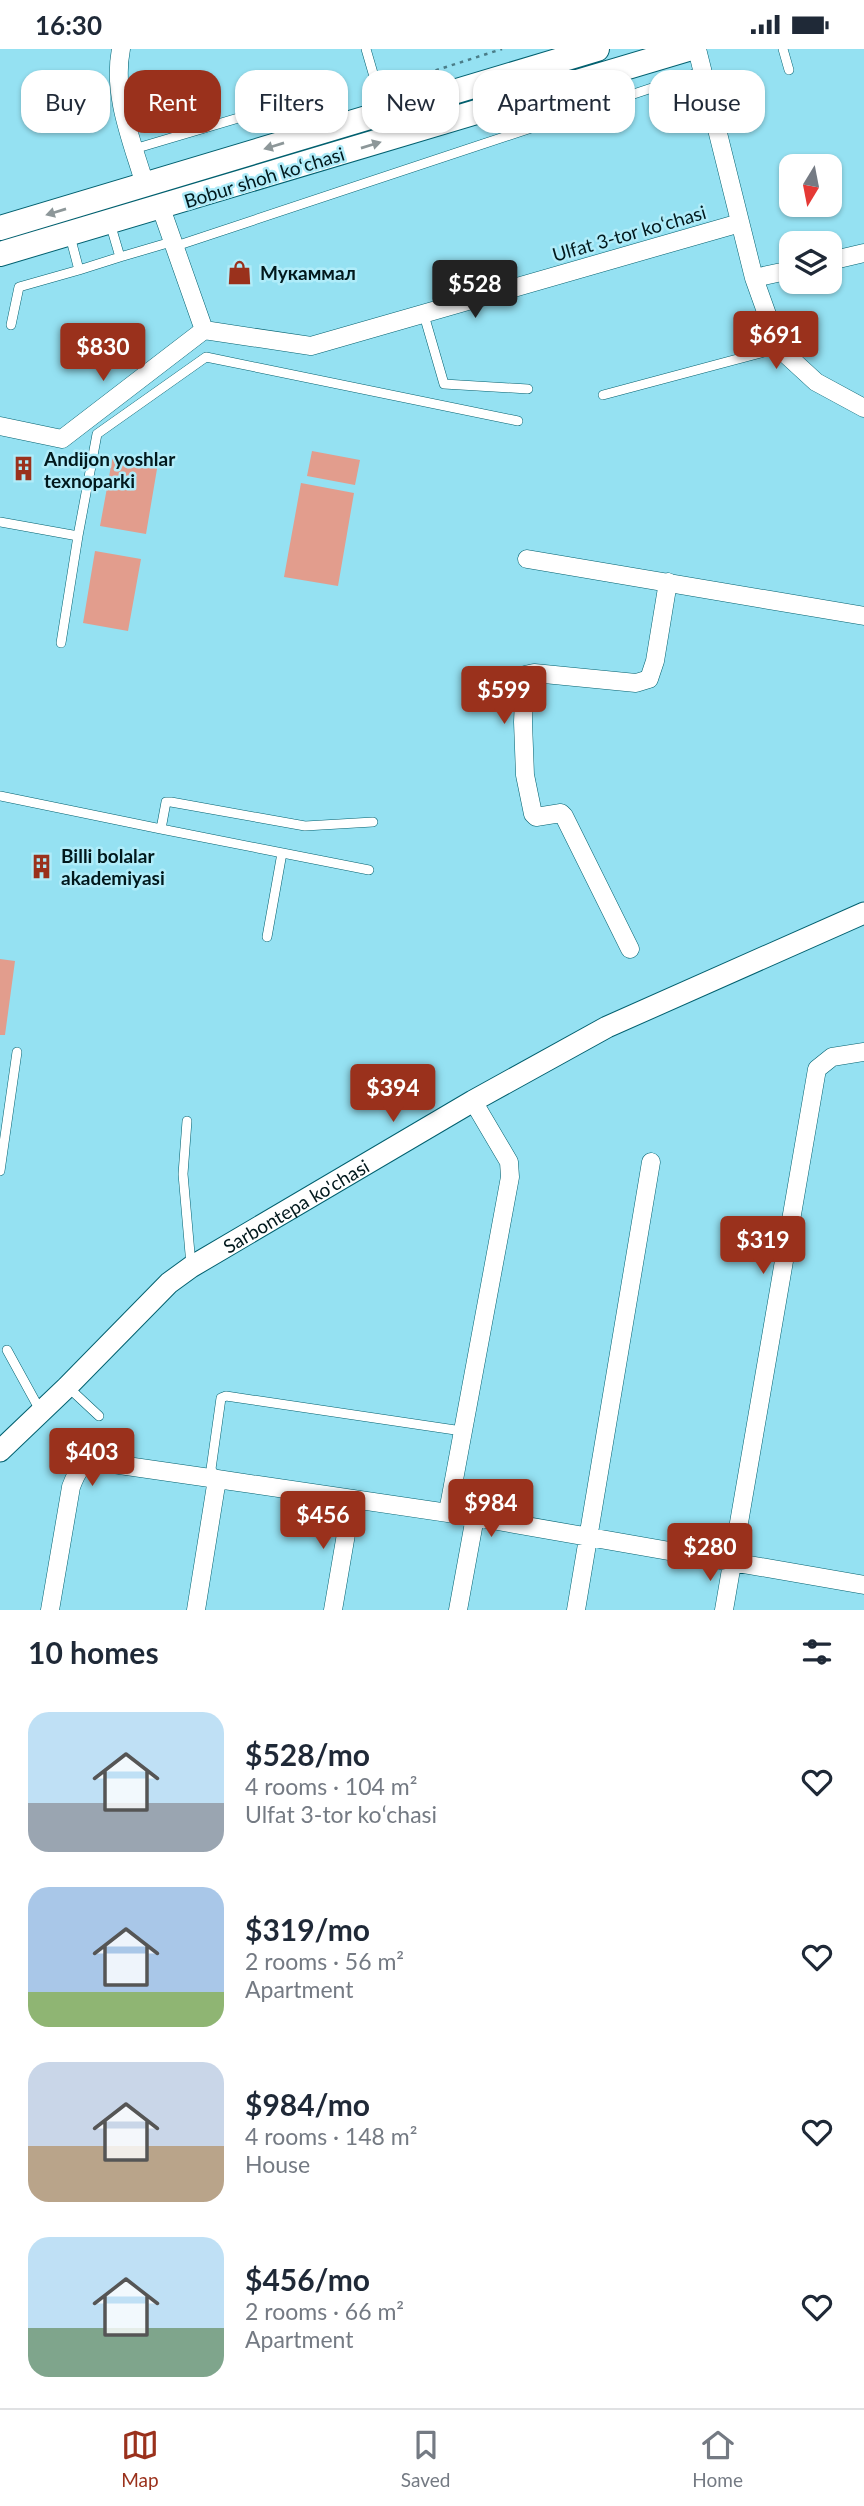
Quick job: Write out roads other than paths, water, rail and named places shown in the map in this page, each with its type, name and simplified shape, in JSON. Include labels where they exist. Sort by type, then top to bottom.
[{"type":"main road","name":"Bobur shoh koʻchasi","points":[[459,89],[571,53],[597,49]]},
{"type":"main road","name":"Bobur shoh koʻchasi","points":[[0,254],[688,49]]},
{"type":"main road","name":"Bobur shoh koʻchasi","points":[[0,228],[362,120]]},
{"type":"street","points":[[121,49],[117,69],[118,90],[145,185]]},
{"type":"street","points":[[697,49],[703,70]]},
{"type":"street","points":[[718,133],[754,278],[779,348],[817,382],[864,408]]},
{"type":"street","points":[[0,426],[62,439],[204,330],[161,208]]},
{"type":"street","name":"Ulfat 3-tor koʻchasi","points":[[204,330],[311,346],[740,223]]},
{"type":"street","points":[[842,258],[864,253]]},
{"type":"street","points":[[754,278],[779,273]]},
{"type":"street","points":[[527,559],[864,616]]},
{"type":"street","points":[[630,949],[564,817],[561,813],[536,817],[533,814],[524,775],[525,675],[534,673],[636,683],[649,680],[655,661],[668,582]]},
{"type":"street","name":"Sarbontepa ko'chasi","points":[[0,1451],[169,1283],[191,1267],[473,1101],[607,1027],[864,913]]},
{"type":"street","points":[[724,1610],[817,1069],[832,1057],[864,1052]]},
{"type":"street","points":[[448,1512],[510,1177],[509,1162],[473,1101]]},
{"type":"street","points":[[576,1610],[651,1162]]},
{"type":"street","points":[[50,1610],[71,1487],[78,1469],[88,1462],[448,1512],[864,1585]]},
{"type":"street","points":[[196,1610],[217,1479]]},
{"type":"street","points":[[333,1610],[352,1499]]},
{"type":"street","points":[[458,1610],[475,1517]]},
{"type":"lane","points":[[783,49],[789,70]]},
{"type":"lane","points":[[368,50],[373,70]]},
{"type":"lane","points":[[11,325],[19,287],[174,244],[649,89]]},
{"type":"lane","points":[[134,149],[235,119]]},
{"type":"lane","points":[[110,222],[120,257]]},
{"type":"lane","points":[[69,234],[79,270]]},
{"type":"lane","points":[[424,315],[444,384],[528,389]]},
{"type":"lane","points":[[603,395],[779,348]]},
{"type":"lane","points":[[61,643],[97,434],[206,357],[519,421]]},
{"type":"lane","points":[[0,522],[78,536]]},
{"type":"lane","points":[[0,796],[369,870]]},
{"type":"lane","points":[[161,829],[163,807],[166,802],[171,801],[305,826],[373,822]]},
{"type":"lane","points":[[267,937],[282,853]]},
{"type":"lane","points":[[0,1171],[17,1052]]},
{"type":"lane","points":[[187,1121],[183,1174],[191,1267]]},
{"type":"lane","points":[[7,1350],[41,1412]]},
{"type":"lane","points":[[67,1387],[99,1416]]},
{"type":"lane","points":[[217,1479],[211,1469],[221,1398],[226,1396],[462,1431]]},
{"type":"place","name":"Мукаммал","points":[[240,272]]},
{"type":"place","name":"Andijon yoshlar texnoparki","points":[[24,469]]},
{"type":"place","name":"Billi bolalar akademiyasi","points":[[41,866]]}]
